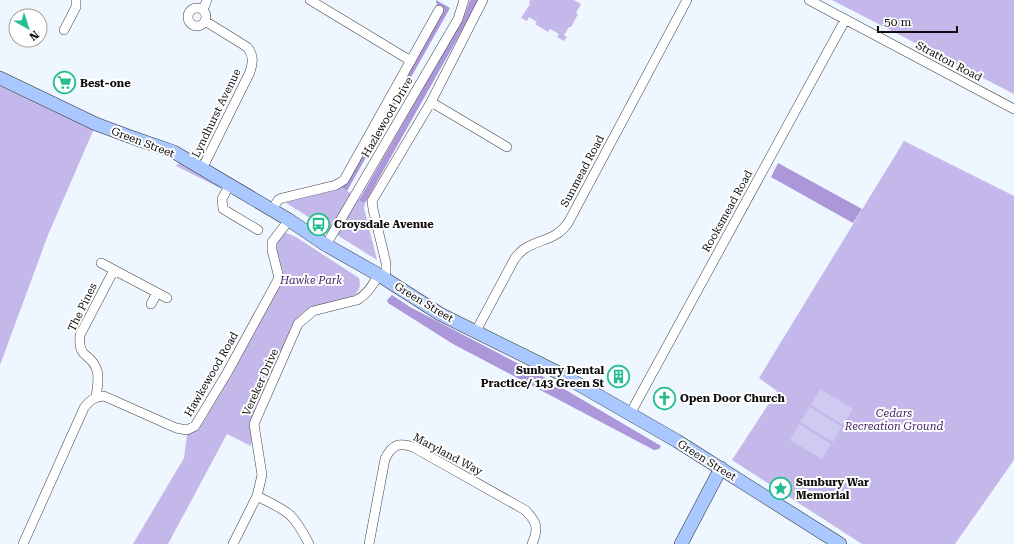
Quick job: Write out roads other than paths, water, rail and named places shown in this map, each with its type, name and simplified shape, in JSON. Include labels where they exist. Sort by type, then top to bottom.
[{"type":"street","points":[[64,30],[76,7],[76,0]]},
{"type":"street","points":[[205,21],[206,15],[203,10],[207,0]]},
{"type":"street","points":[[310,0],[411,61]]},
{"type":"street","name":"Hazlewood Drive","points":[[326,245],[458,18],[464,0]]},
{"type":"street","points":[[381,276],[386,272],[386,263],[372,202],[431,102],[483,0]]},
{"type":"street","name":"Sunmead Road","points":[[476,332],[515,258],[524,249],[562,231],[568,222],[687,0]]},
{"type":"street","name":"Stratton Road","points":[[809,0],[1014,109]]},
{"type":"street","name":"Lyndhurst Avenue","points":[[202,169],[250,72],[253,59],[251,52],[247,47],[205,21],[201,25],[195,26],[190,22],[188,16],[192,9],[198,7],[203,10]]},
{"type":"street","points":[[272,210],[278,200],[288,195],[336,185],[344,180],[439,10]]},
{"type":"street","name":"Rooksmead Road","points":[[630,414],[845,20]]},
{"type":"street","name":"Green Street","points":[[0,78],[96,124],[174,152],[230,184],[289,220],[326,245],[381,276],[440,314],[558,373],[630,414],[721,468],[840,544]]},
{"type":"street","points":[[431,102],[507,147]]},
{"type":"street","points":[[230,184],[222,199],[222,206],[224,209],[258,230]]},
{"type":"street","name":"Hawkewood Road","points":[[96,397],[104,396],[181,430],[187,430],[195,426],[227,373],[279,278],[272,250],[272,242],[289,220]]},
{"type":"street","points":[[101,263],[167,298]]},
{"type":"street","name":"The Pines","points":[[96,397],[96,367],[81,350],[79,345],[80,335],[114,270]]},
{"type":"street","name":"Vereker Drive","points":[[233,544],[257,496],[262,475],[254,424],[298,324],[313,311],[357,300],[363,297],[381,276]]},
{"type":"street","points":[[151,304],[156,293]]},
{"type":"street","points":[[23,544],[84,408],[96,397]]},
{"type":"street","name":"Maryland Way","points":[[369,544],[385,459],[389,451],[395,446],[404,444],[413,447],[532,516],[536,525],[536,534],[532,544]]},
{"type":"street","points":[[681,544],[721,468]]},
{"type":"street","points":[[257,496],[290,515],[309,544]]},
{"type":"place","name":"Best-one","points":[[64,83]]},
{"type":"place","name":"Croysdale Avenue","points":[[318,224]]},
{"type":"place","name":"Sunbury Dental Practice/ 143 Green St","points":[[619,376]]},
{"type":"place","name":"Open Door Church","points":[[665,398]]},
{"type":"place","name":"Sunbury War Memorial","points":[[781,488]]},
{"type":"park label","name":"Hawke Park","points":[[311,280]]},
{"type":"park label","name":"Cedars Recreation Ground","points":[[894,419]]}]
